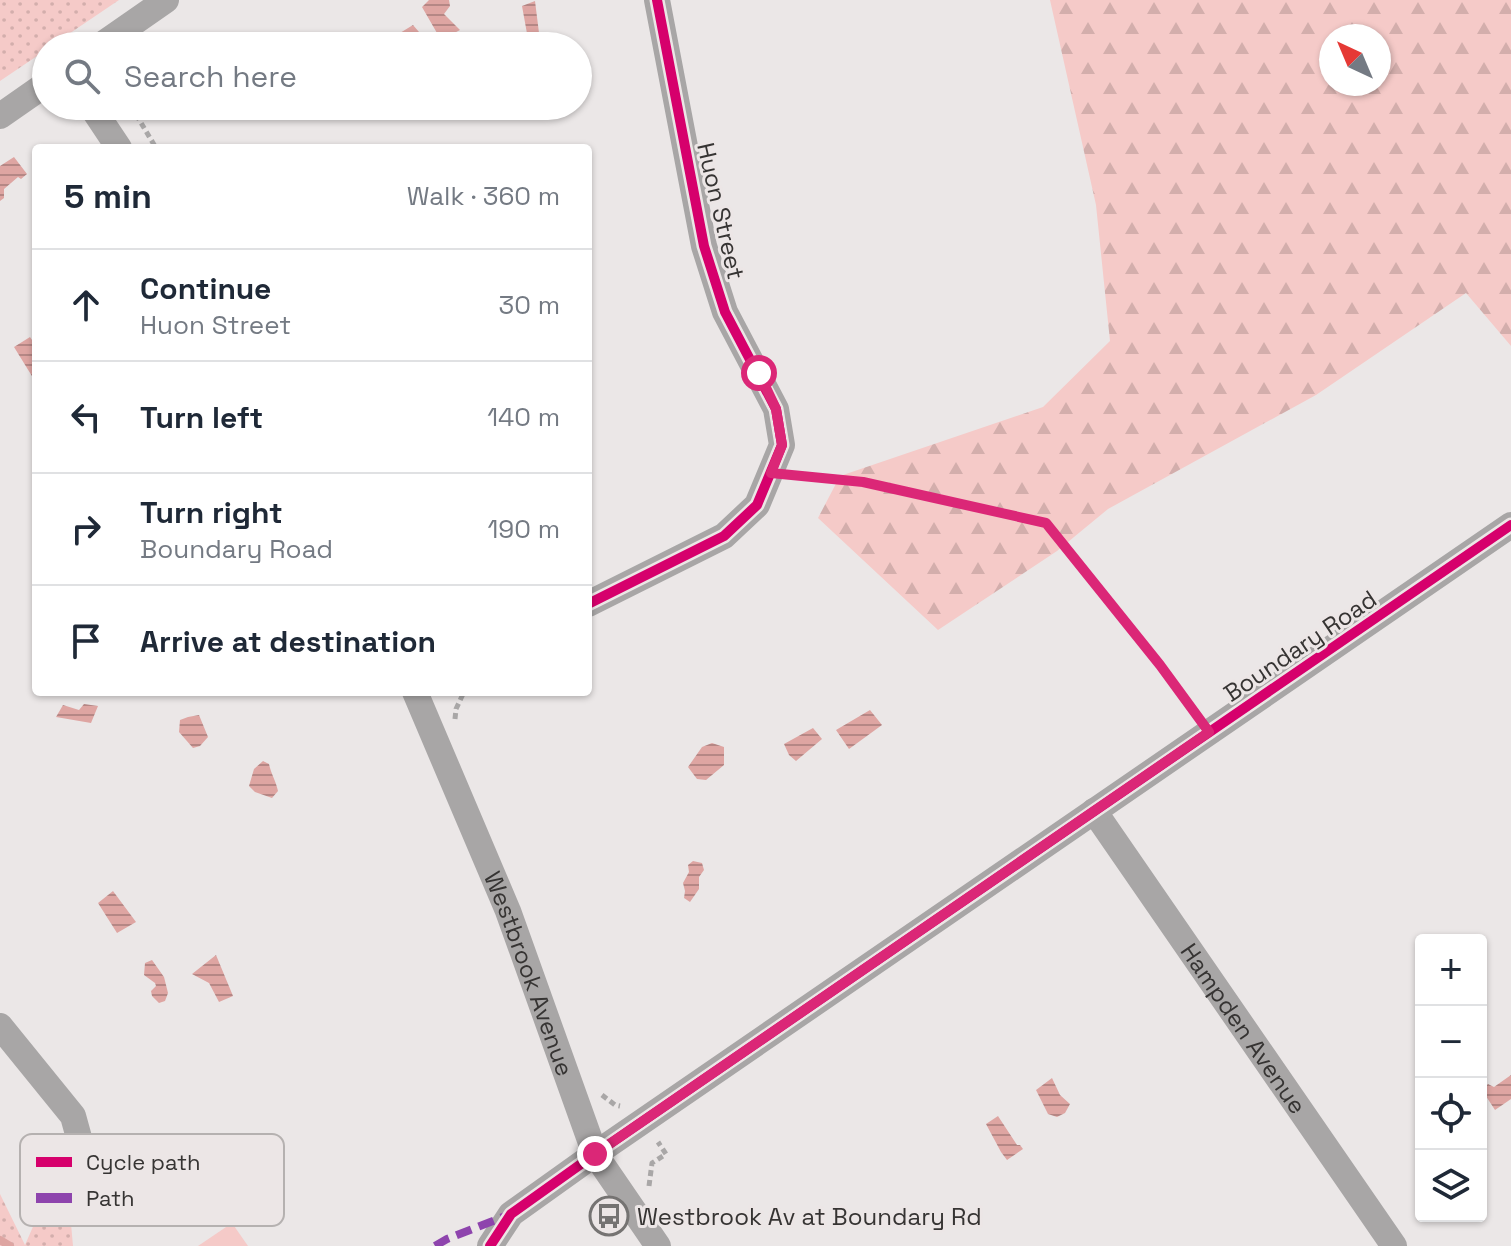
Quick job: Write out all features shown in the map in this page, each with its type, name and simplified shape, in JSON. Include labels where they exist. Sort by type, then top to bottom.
[{"type":"street","points":[[120,32],[166,0]]},
{"type":"street","name":"Huon Street","points":[[592,602],[724,536],[757,505],[782,445],[776,409],[725,312],[704,246],[657,0]]},
{"type":"street","points":[[0,116],[32,94]]},
{"type":"street","points":[[100,120],[116,144]]},
{"type":"street","name":"Boundary Road","points":[[490,1246],[511,1214],[595,1154],[1511,525]]},
{"type":"street","name":"Westbrook Avenue","points":[[417,696],[508,911],[595,1154],[658,1246]]},
{"type":"street","name":"Hampden Avenue","points":[[1094,811],[1394,1246]]},
{"type":"street","points":[[0,1026],[73,1116],[78,1134]]},
{"type":"path","points":[[139,120],[154,144]]},
{"type":"path","points":[[771,473],[863,482],[1046,523],[1160,665],[1209,732]]},
{"type":"path","points":[[649,1187],[652,1163],[666,1154],[658,1142]]},
{"type":"green space","points":[[0,0],[119,0],[72,32],[32,32],[32,59],[0,81]]},
{"type":"green space","points":[[1050,0],[1511,0],[1511,346],[1466,293],[1316,395],[1108,509],[1057,551],[938,630],[818,518],[840,476],[1043,407],[1110,341],[1096,205]]},
{"type":"green space","points":[[0,1194],[25,1245],[33,1226],[71,1226],[73,1246],[0,1246]]},
{"type":"green space","points":[[228,1226],[234,1226],[248,1246],[198,1246]]},
{"type":"shaded area","points":[[429,0],[449,0],[450,6],[444,14],[460,30],[436,32],[422,7]]},
{"type":"shaded area","points":[[535,1],[539,32],[527,32],[522,6]]},
{"type":"shaded area","points":[[413,25],[419,32],[402,32]]},
{"type":"shaded area","points":[[14,157],[27,174],[21,179],[18,177],[4,189],[4,198],[0,201],[0,166]]},
{"type":"shaded area","points":[[30,337],[32,340],[32,376],[14,347]]},
{"type":"shaded area","points":[[84,704],[98,706],[91,723],[56,717],[63,705],[79,710]]},
{"type":"shaded area","points":[[870,710],[882,725],[849,749],[836,730]]},
{"type":"shaded area","points":[[199,715],[208,737],[200,746],[193,748],[179,732],[180,720]]},
{"type":"shaded area","points":[[813,728],[822,739],[796,761],[784,744]]},
{"type":"shaded area","points":[[712,743],[724,747],[724,765],[706,780],[697,779],[688,767],[702,747]]},
{"type":"shaded area","points":[[263,761],[269,764],[278,791],[272,798],[255,792],[249,786],[254,769]]},
{"type":"shaded area","points":[[693,861],[702,863],[704,870],[699,877],[699,889],[690,902],[684,898],[683,883],[689,872],[688,865]]},
{"type":"shaded area","points":[[113,891],[136,922],[117,933],[98,903]]},
{"type":"shaded area","points":[[216,955],[233,996],[219,1002],[209,983],[192,974]]},
{"type":"shaded area","points":[[152,960],[164,977],[168,993],[165,1001],[159,1003],[151,991],[155,983],[144,975],[145,963]]},
{"type":"shaded area","points":[[1511,1075],[1511,1099],[1495,1110],[1487,1098],[1487,1085],[1494,1087]]},
{"type":"shaded area","points":[[1052,1078],[1060,1095],[1070,1104],[1065,1113],[1057,1117],[1048,1114],[1036,1090]]},
{"type":"shaded area","points":[[998,1116],[1023,1149],[1007,1160],[986,1124]]},
{"type":"waterway","points":[[0,1240],[10,1246]]},
{"type":"marked path","points":[[435,1246],[508,1215]]},
{"type":"cycle path","points":[[592,602],[724,536],[757,505],[782,445],[776,409],[725,312],[704,246],[657,0]]},
{"type":"cycle path","points":[[490,1246],[511,1214],[595,1154],[1511,525]]},
{"type":"place","name":"Westbrook Av at Boundary Rd","points":[[609,1216]]},
{"type":"route","points":[[595,1154],[1209,732],[1160,665],[1046,523],[863,482],[771,473],[782,445],[776,409],[759,373]]}]
